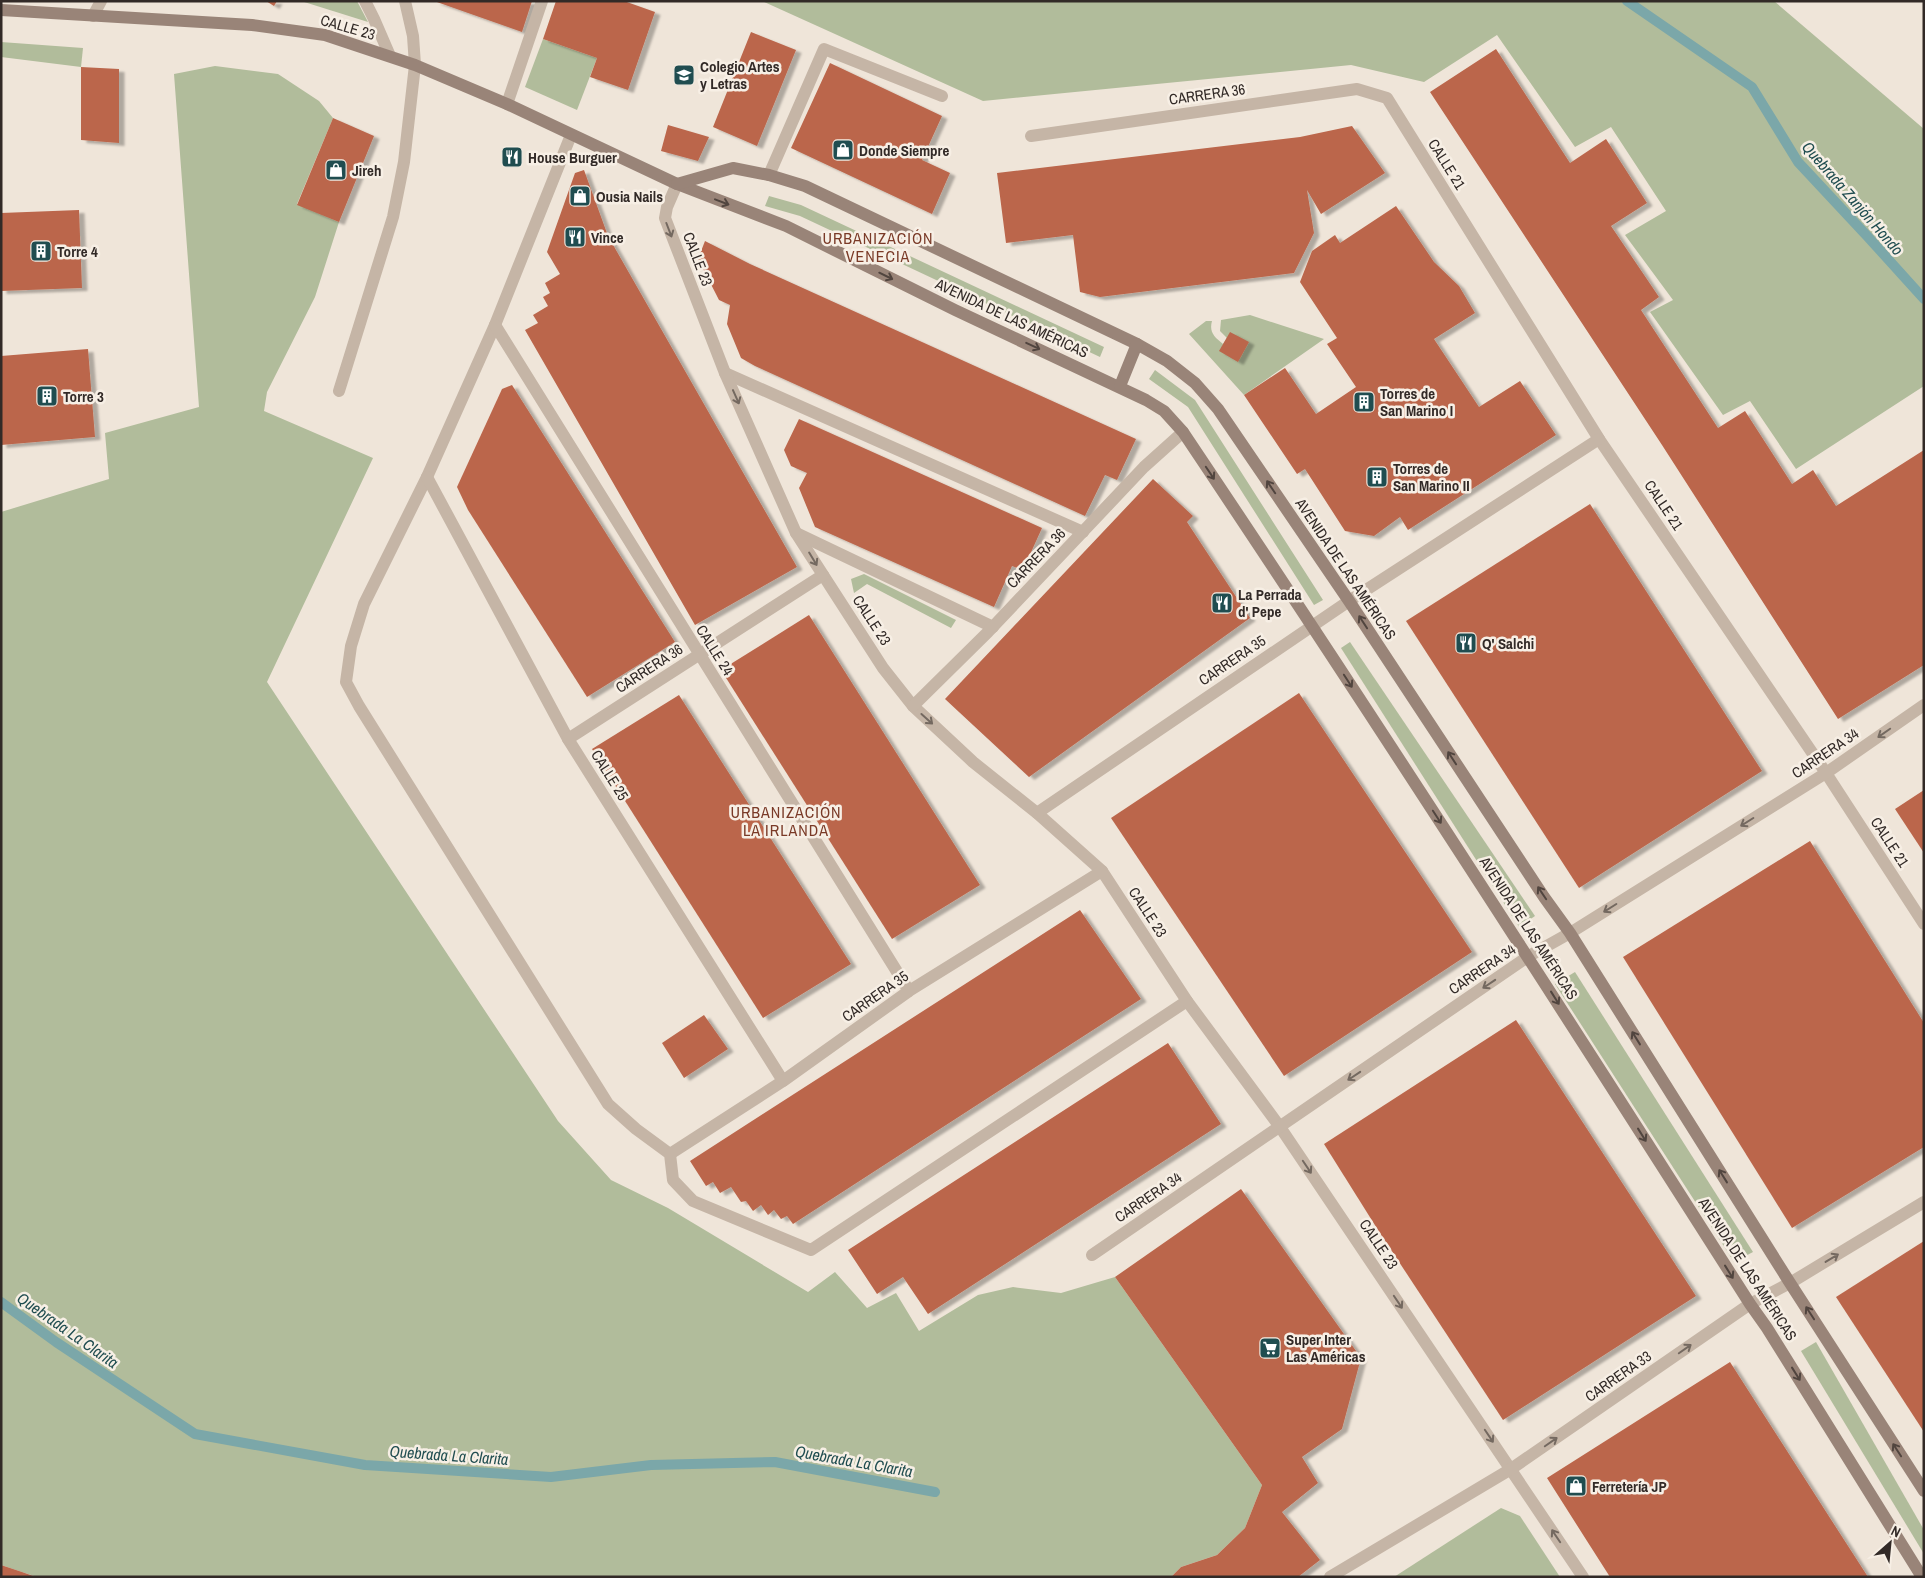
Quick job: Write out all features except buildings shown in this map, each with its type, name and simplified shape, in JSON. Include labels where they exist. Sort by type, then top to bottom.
[{"type":"main road","name":"CALLE 23","points":[[1,10],[252,25],[325,34],[415,65],[507,104],[677,184]]},
{"type":"main road","name":"AVENIDA DE LAS AMÉRICAS","points":[[677,184],[733,168],[769,175],[806,186],[1137,344],[1167,361],[1195,383],[1218,409],[1349,601],[1544,897],[1570,933],[1790,1283],[1924,1491]]},
{"type":"main road","name":"AVENIDA DE LAS AMÉRICAS","points":[[677,184],[786,226],[955,310],[1120,386],[1164,411],[1183,432],[1529,956],[1750,1304],[1768,1328],[1922,1577]]},
{"type":"main road","points":[[1120,386],[1137,344]]},
{"type":"street","points":[[93,16],[101,1]]},
{"type":"street","points":[[365,1],[390,56]]},
{"type":"street","points":[[339,391],[393,217],[404,162],[415,65],[413,36],[405,1]]},
{"type":"street","points":[[507,104],[542,1]]},
{"type":"street","points":[[769,175],[824,49],[942,96]]},
{"type":"street","name":"CARRERA 36","points":[[1031,136],[1357,89],[1387,98]]},
{"type":"street","name":"CALLE 21","points":[[1387,98],[1599,439],[1826,772],[1924,924]]},
{"type":"street","points":[[571,135],[495,325],[427,477],[364,604],[351,646],[346,682],[359,706],[608,1104],[636,1129],[670,1154],[673,1180],[693,1200],[811,1250],[1186,1001]]},
{"type":"street","name":"CALLE 23","points":[[677,184],[667,207],[665,218],[725,373],[796,533],[822,575],[883,668],[913,706],[973,762],[1037,813],[1102,871],[1186,1001],[1280,1127],[1583,1577]]},
{"type":"street","name":"CALLE 24","points":[[495,325],[909,991]]},
{"type":"street","points":[[725,373],[1083,532]]},
{"type":"street","name":"CARRERA 36","points":[[913,706],[992,627],[1144,467],[1183,432]]},
{"type":"street","name":"CARRERA 35","points":[[1037,813],[1312,625],[1599,439]]},
{"type":"street","name":"CALLE 25","points":[[427,477],[568,739],[782,1081]]},
{"type":"street","points":[[796,533],[992,627]]},
{"type":"street","name":"CARRERA 36","points":[[568,739],[822,575]]},
{"type":"street","name":"CARRERA 34","points":[[1092,1255],[1529,956],[1570,933],[1826,772],[1924,705]]},
{"type":"street","name":"CARRERA 35","points":[[670,1154],[782,1081],[909,991],[1102,871]]},
{"type":"street","name":"CARRERA 33","points":[[1330,1577],[1511,1469],[1750,1304],[1790,1283],[1924,1202]]},
{"type":"green space","points":[[301,1],[357,1],[368,22]]},
{"type":"green space","points":[[762,1],[1774,1],[1924,129],[1924,386],[1796,469],[1750,401],[1723,415],[1650,312],[1673,300],[1625,235],[1666,211],[1611,127],[1575,147],[1497,35],[1424,82],[1351,65],[983,101]]},
{"type":"green space","points":[[543,39],[597,58],[577,110],[525,87]]},
{"type":"green space","points":[[1,42],[83,48],[81,67],[1,57]]},
{"type":"green space","points":[[215,66],[278,74],[319,101],[333,118],[297,204],[339,222],[315,297],[267,392],[264,411],[373,458],[267,682],[558,1121],[611,1180],[668,1208],[808,1292],[835,1272],[867,1308],[896,1293],[919,1331],[978,1295],[1013,1287],[1061,1293],[1115,1277],[1262,1485],[1245,1528],[1217,1555],[1181,1567],[1171,1577],[37,1577],[1,1565],[1,512],[109,479],[105,433],[199,407],[174,74]]},
{"type":"green space","points":[[769,196],[801,205],[1104,347],[1100,357],[800,216],[765,206]]},
{"type":"green space","points":[[1250,315],[1324,339],[1244,395],[1189,334],[1206,321],[1212,321],[1211,328],[1213,334],[1223,344],[1227,338],[1220,331],[1221,320]]},
{"type":"green space","points":[[1155,370],[1195,400],[1323,600],[1314,605],[1188,407],[1149,379]]},
{"type":"green space","points":[[864,574],[956,620],[951,628],[867,584],[854,593],[851,579]]},
{"type":"green space","points":[[1350,642],[1535,916],[1519,927],[1341,648]]},
{"type":"green space","points":[[1575,972],[1753,1252],[1734,1262],[1555,984]]},
{"type":"green space","points":[[1816,1342],[1924,1530],[1924,1554],[1801,1351]]},
{"type":"green space","points":[[1501,1508],[1520,1516],[1560,1577],[1394,1577]]},
{"type":"waterway","name":"Quebrada Zanjón Hondo","points":[[1627,1],[1752,87],[1798,162],[1924,299]]},
{"type":"waterway","name":"Quebrada La Clarita","points":[[1,1302],[56,1342],[195,1434],[365,1465],[551,1477],[651,1465],[775,1462],[935,1492]]},
{"type":"place","name":"Colegio Artes y Letras","points":[[684,75]]},
{"type":"place","name":"Donde Siempre","points":[[843,150]]},
{"type":"place","name":"House Burguer","points":[[512,157]]},
{"type":"place","name":"Jireh","points":[[336,170]]},
{"type":"place","name":"Ousia Nails","points":[[580,196]]},
{"type":"place","name":"Vince","points":[[575,237]]},
{"type":"place","name":"Torre 4","points":[[41,251]]},
{"type":"place","name":"Torre 3","points":[[47,396]]},
{"type":"place","name":"Torres de San Marino I","points":[[1364,402]]},
{"type":"place","name":"Torres de San Marino II","points":[[1377,477]]},
{"type":"place","name":"La Perrada d' Pepe","points":[[1222,603]]},
{"type":"place","name":"Q' Salchi","points":[[1466,643]]},
{"type":"place","name":"Super Inter Las Américas","points":[[1270,1348]]},
{"type":"place","name":"Ferretería JP","points":[[1576,1486]]},
{"type":"district","name":"URBANIZACIÓN VENECIA","points":[[878,247]]},
{"type":"district","name":"URBANIZACIÓN LA IRLANDA","points":[[786,821]]}]
